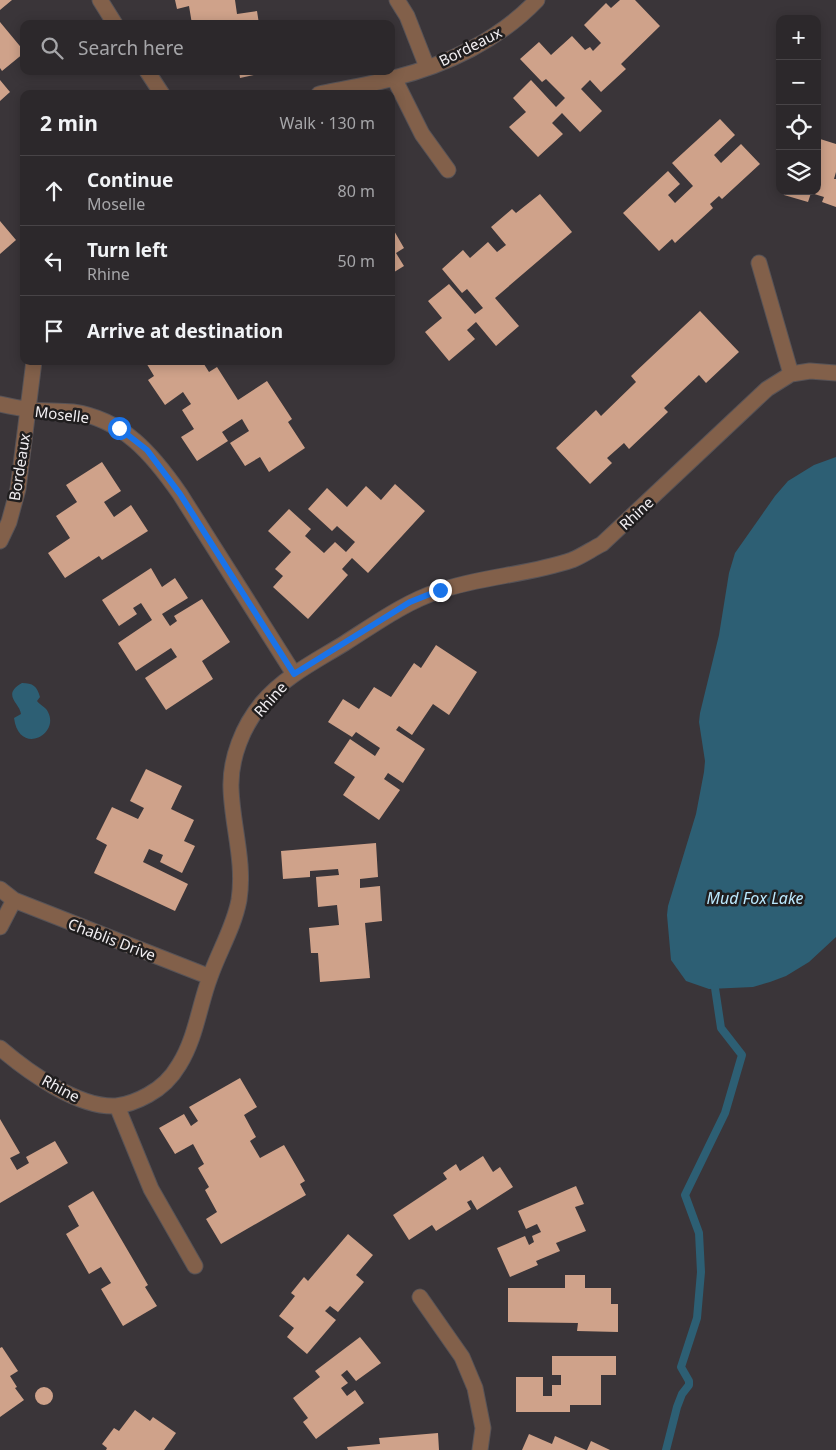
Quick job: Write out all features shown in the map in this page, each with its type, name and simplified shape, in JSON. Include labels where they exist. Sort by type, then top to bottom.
[{"type":"street","points":[[100,0],[112,20]]},
{"type":"street","points":[[397,0],[407,16],[427,67]]},
{"type":"street","name":"Bordeaux","points":[[337,90],[394,78],[427,67],[483,43],[508,26],[537,0]]},
{"type":"street","points":[[150,75],[160,90]]},
{"type":"street","points":[[394,78],[422,134],[448,170]]},
{"type":"street","points":[[760,263],[791,374]]},
{"type":"street","name":"Bordeaux","points":[[0,541],[9,522],[18,489],[33,365]]},
{"type":"street","name":"Rhine","points":[[0,1048],[31,1072],[75,1098],[94,1104],[117,1106],[141,1099],[154,1092],[168,1080],[187,1052],[210,977],[231,928],[239,900],[241,869],[231,787],[233,762],[241,736],[261,704],[275,688],[294,674],[410,602],[440,590],[574,560],[602,544],[767,389],[791,374],[810,371],[836,373]]},
{"type":"street","name":"Moselle","points":[[0,404],[27,410],[74,412],[100,419],[119,428],[147,450],[180,494],[294,674]]},
{"type":"street","name":"Chablis Drive","points":[[0,889],[14,900],[210,977]]},
{"type":"street","points":[[0,927],[14,900]]},
{"type":"street","points":[[117,1106],[151,1189],[195,1266]]},
{"type":"street","points":[[420,1297],[462,1356],[475,1388],[483,1428],[480,1450]]},
{"type":"water","name":"Mud Fox Lake","points":[[836,457],[836,937],[809,962],[786,976],[753,987],[709,989],[686,981],[671,960],[667,915],[668,906],[696,814],[704,772],[705,761],[699,722],[700,713],[719,635],[729,573],[735,553],[775,496],[788,481],[814,465]]},
{"type":"water","points":[[22,683],[36,688],[40,697],[37,701],[48,712],[50,720],[48,728],[44,734],[37,738],[30,739],[23,736],[17,730],[14,718],[21,714],[12,695],[16,687]]},
{"type":"building","points":[[0,0],[12,0],[0,10]]},
{"type":"building","points":[[175,0],[235,0],[237,14],[257,11],[258,20],[191,20],[189,6],[177,9]]},
{"type":"building","points":[[620,0],[635,0],[660,26],[621,64],[626,69],[601,92],[590,80],[581,89],[602,111],[580,132],[562,113],[552,123],[563,134],[538,157],[509,127],[526,112],[513,98],[531,80],[556,107],[565,98],[546,79],[542,82],[520,59],[539,42],[551,55],[572,36],[585,50],[590,47],[593,51],[601,43],[584,25],[606,3],[611,8]]},
{"type":"building","points":[[0,22],[20,46],[20,56],[2,71],[0,68]]},
{"type":"building","points":[[240,75],[254,75],[240,78]]},
{"type":"building","points":[[0,80],[10,92],[0,101]]},
{"type":"building","points":[[720,119],[735,135],[714,155],[721,163],[741,144],[760,164],[722,199],[719,196],[710,204],[713,208],[675,243],[672,239],[659,251],[623,213],[668,171],[680,184],[668,195],[675,203],[693,186],[672,163]]},
{"type":"building","points":[[821,139],[836,144],[836,172],[834,179],[836,179],[836,207],[822,202],[824,197],[818,195],[821,195]]},
{"type":"building","points":[[540,194],[572,232],[495,298],[519,326],[496,346],[476,322],[467,330],[475,339],[449,361],[425,332],[442,318],[428,301],[449,284],[475,314],[483,308],[467,289],[462,293],[442,269],[463,250],[470,258],[488,242],[497,252],[506,245],[491,227],[512,209],[516,213]]},
{"type":"building","points":[[784,195],[810,195],[808,202]]},
{"type":"building","points":[[0,221],[16,240],[0,254]]},
{"type":"building","points":[[395,232],[404,248],[396,253],[404,266],[395,272]]},
{"type":"building","points":[[700,311],[739,352],[706,383],[699,375],[664,408],[668,412],[629,449],[624,443],[607,458],[612,463],[590,484],[556,448],[596,410],[601,416],[636,382],[631,376]]},
{"type":"building","points":[[147,365],[205,365],[209,372],[217,367],[238,400],[267,381],[292,419],[288,422],[305,448],[269,472],[260,457],[245,466],[230,443],[249,431],[242,419],[222,432],[228,441],[197,461],[181,437],[194,429],[182,410],[191,404],[183,392],[165,405],[148,380],[154,376]]},
{"type":"building","points":[[102,462],[121,491],[104,502],[114,517],[131,505],[148,531],[102,560],[99,556],[65,578],[48,553],[70,538],[56,516],[77,502],[66,485]]},
{"type":"building","points":[[395,484],[425,511],[368,573],[352,558],[342,569],[348,575],[308,619],[273,587],[283,576],[275,569],[291,552],[268,531],[289,509],[311,529],[305,536],[324,553],[335,542],[346,552],[355,542],[337,526],[332,531],[308,509],[327,488],[347,507],[366,486],[381,500]]},
{"type":"building","points":[[151,568],[162,587],[175,578],[188,598],[162,614],[170,626],[177,621],[174,616],[202,599],[230,642],[202,661],[213,679],[166,710],[145,678],[177,657],[171,648],[136,671],[118,643],[152,620],[141,603],[133,608],[137,614],[119,626],[102,600]]},
{"type":"building","points":[[436,645],[477,672],[449,715],[433,704],[412,735],[399,726],[396,730],[425,749],[403,783],[388,773],[384,779],[400,790],[379,820],[343,795],[355,777],[334,763],[350,739],[375,756],[380,748],[356,732],[352,737],[328,722],[343,699],[359,709],[374,687],[391,697],[414,663],[421,668]]},
{"type":"building","points":[[146,769],[182,786],[171,809],[194,820],[184,841],[195,846],[182,873],[160,862],[163,855],[149,849],[143,862],[188,884],[175,911],[94,873],[107,845],[96,839],[112,807],[138,819],[144,808],[130,801]]},
{"type":"building","points":[[376,843],[378,877],[360,879],[360,888],[380,886],[382,921],[365,923],[370,978],[320,982],[318,953],[311,953],[309,928],[339,925],[337,905],[318,907],[316,877],[339,875],[338,869],[310,871],[310,877],[283,879],[281,851]]},
{"type":"building","points":[[240,1078],[257,1107],[244,1115],[256,1137],[250,1141],[260,1158],[284,1145],[305,1181],[300,1184],[306,1195],[221,1244],[206,1219],[217,1212],[205,1190],[209,1187],[198,1168],[204,1164],[193,1144],[175,1154],[159,1128],[184,1114],[191,1126],[198,1121],[189,1107]]},
{"type":"building","points":[[0,1119],[20,1153],[10,1158],[17,1170],[29,1163],[26,1157],[55,1141],[68,1163],[0,1203]]},
{"type":"building","points":[[483,1156],[493,1172],[500,1167],[513,1187],[477,1210],[471,1200],[467,1202],[471,1209],[436,1231],[432,1225],[409,1240],[393,1215],[447,1179],[443,1173],[456,1164],[460,1171]]},
{"type":"building","points":[[576,1186],[584,1204],[575,1207],[586,1231],[556,1243],[560,1251],[536,1261],[538,1265],[510,1277],[497,1248],[525,1236],[529,1245],[534,1242],[532,1236],[541,1232],[537,1224],[526,1229],[518,1211]]},
{"type":"building","points":[[93,1191],[148,1285],[145,1287],[157,1306],[123,1326],[101,1289],[111,1283],[101,1267],[89,1274],[66,1234],[79,1226],[68,1206]]},
{"type":"building","points":[[348,1234],[373,1255],[356,1275],[364,1282],[338,1312],[330,1306],[325,1311],[336,1320],[307,1354],[287,1337],[294,1328],[279,1316],[295,1296],[291,1293],[304,1277],[308,1281]]},
{"type":"building","points":[[565,1275],[585,1275],[585,1288],[611,1288],[611,1304],[618,1304],[618,1332],[577,1331],[578,1323],[508,1322],[508,1288],[565,1288]]},
{"type":"building","points":[[360,1337],[381,1363],[356,1381],[347,1370],[341,1375],[348,1383],[341,1388],[347,1396],[355,1390],[364,1403],[316,1439],[303,1422],[308,1418],[293,1398],[320,1377],[315,1371]]},
{"type":"building","points":[[2,1347],[18,1371],[10,1376],[17,1387],[15,1388],[24,1400],[0,1417],[0,1348]]},
{"type":"building","points":[[552,1356],[616,1356],[616,1375],[601,1375],[601,1405],[570,1405],[570,1412],[516,1412],[516,1377],[543,1377],[543,1396],[552,1396],[552,1385],[561,1385],[561,1375],[552,1375]]},
{"type":"building","points":[[40,1387],[48,1387],[53,1392],[51,1403],[40,1405],[35,1400],[35,1392]]},
{"type":"building","points":[[135,1410],[150,1421],[153,1417],[176,1433],[164,1450],[106,1450],[107,1448],[102,1444],[114,1428],[119,1431]]},
{"type":"building","points":[[438,1433],[439,1450],[348,1450],[347,1447],[380,1444],[379,1438]]},
{"type":"building","points":[[529,1434],[552,1444],[555,1436],[586,1450],[522,1450]]},
{"type":"building","points":[[591,1441],[610,1450],[587,1450]]},
{"type":"waterway","points":[[666,1450],[677,1407],[682,1394],[689,1385],[689,1381],[681,1367],[697,1318],[701,1272],[699,1233],[685,1195],[725,1113],[742,1055],[721,1028],[715,988]]},
{"type":"route","points":[[119,428],[147,450],[162,468],[294,674],[410,602],[440,590]]}]
